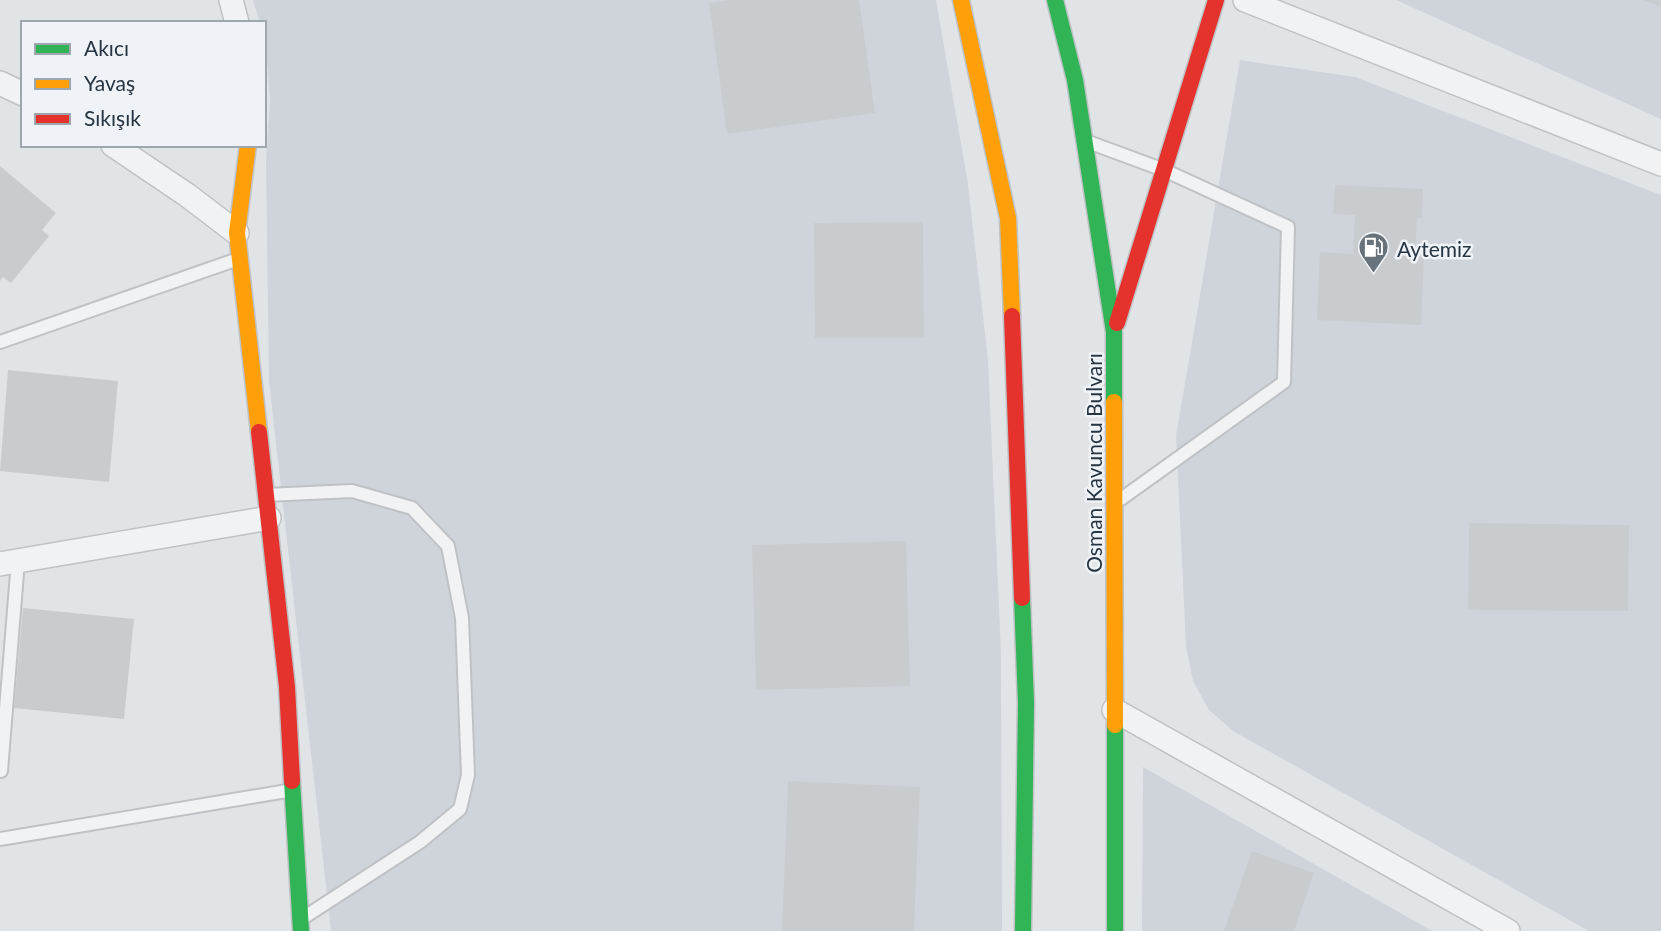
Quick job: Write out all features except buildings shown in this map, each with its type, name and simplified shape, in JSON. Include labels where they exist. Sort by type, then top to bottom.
[{"type":"main road","points":[[961,0],[1008,218],[1026,703],[1023,931]]},
{"type":"main road","name":"Osman Kavuncu Bulvarı","points":[[1055,0],[1075,80],[1114,332],[1115,931]]},
{"type":"main road","points":[[1114,332],[1216,0]]},
{"type":"main road","points":[[248,147],[237,233],[288,688],[301,925]]},
{"type":"street","points":[[232,0],[237,21]]},
{"type":"street","points":[[1245,0],[1661,164]]},
{"type":"street","points":[[0,83],[21,93]]},
{"type":"street","points":[[116,147],[237,233]]},
{"type":"street","points":[[9,562],[267,507]]},
{"type":"street","points":[[1114,710],[1508,931]]},
{"type":"lane","points":[[1084,141],[1164,170],[1288,227],[1284,382],[1114,504]]},
{"type":"lane","points":[[0,342],[240,258]]},
{"type":"lane","points":[[267,507],[352,491],[412,508],[448,546],[462,618],[468,775],[460,809],[420,842],[301,925]]},
{"type":"lane","points":[[1,771],[9,562]]},
{"type":"lane","points":[[0,839],[293,790]]},
{"type":"shaded area","points":[[253,0],[936,0],[968,184],[988,360],[1001,653],[1002,931],[331,931],[269,381],[266,162],[270,100],[266,21],[259,21]]},
{"type":"shaded area","points":[[1396,0],[1661,0],[1661,119]]},
{"type":"shaded area","points":[[1240,60],[1355,77],[1661,195],[1661,931],[1589,931],[1233,731],[1209,710],[1193,681],[1186,646],[1176,436]]},
{"type":"shaded area","points":[[1143,767],[1432,931],[1142,931]]},
{"type":"traffic: fast","points":[[1055,0],[1075,80],[1114,332],[1114,402]]},
{"type":"traffic: fast","points":[[1022,598],[1026,703],[1023,931]]},
{"type":"traffic: fast","points":[[1115,725],[1115,931]]},
{"type":"traffic: fast","points":[[292,781],[301,931]]},
{"type":"traffic: slow","points":[[961,0],[1008,218],[1012,316]]},
{"type":"traffic: slow","points":[[248,147],[237,233],[259,432]]},
{"type":"traffic: slow","points":[[1114,402],[1115,725]]},
{"type":"traffic: jam","points":[[1117,323],[1216,0]]},
{"type":"traffic: jam","points":[[1012,316],[1022,598]]},
{"type":"traffic: jam","points":[[259,432],[287,687],[292,781]]},
{"type":"place","name":"Aytemiz","points":[[1374,275]]}]
